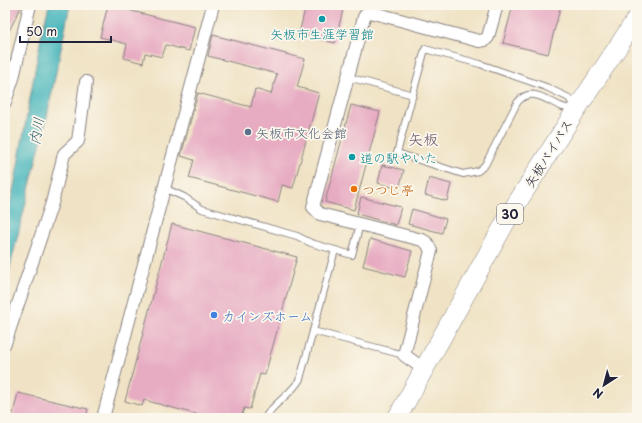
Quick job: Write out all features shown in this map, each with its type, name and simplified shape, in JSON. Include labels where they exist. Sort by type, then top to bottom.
[{"type":"main road","name":"矢板バイパス","points":[[397,418],[510,214],[637,18]]},
{"type":"street","points":[[5,102],[9,76],[30,5]]},
{"type":"street","points":[[103,418],[212,5]]},
{"type":"street","points":[[424,369],[404,355],[432,251],[422,240],[320,214],[313,207],[366,14],[370,12],[478,41],[485,40],[488,37],[497,5]]},
{"type":"street","points":[[5,343],[52,203],[64,154],[78,141],[86,82]]},
{"type":"lane","points":[[425,49],[480,64],[546,87],[569,98],[576,110],[562,107],[541,96],[532,94],[525,95],[517,103],[486,165],[478,171],[463,174],[397,153],[425,49]]},
{"type":"lane","points":[[348,77],[413,95]]},
{"type":"lane","points":[[164,188],[184,197],[202,208],[298,236],[311,243],[352,254],[360,224]]},
{"type":"lane","points":[[265,418],[268,412],[291,391],[300,379],[335,250]]},
{"type":"lane","points":[[313,331],[404,355]]},
{"type":"water","name":"内川","points":[[49,5],[70,5],[46,121],[5,287],[5,222],[13,192],[41,37]]},
{"type":"building","points":[[5,5],[22,5],[5,39]]},
{"type":"building","points":[[108,5],[195,27],[189,51],[166,45],[162,57],[145,53],[143,63],[124,58],[127,44],[100,37]]},
{"type":"building","name":"矢板市生涯学習館","points":[[306,5],[344,5],[335,43],[299,34]]},
{"type":"building","points":[[513,5],[561,5],[548,54],[503,43]]},
{"type":"building","name":"矢板市文化会館","points":[[213,35],[305,59],[297,87],[319,93],[293,188],[282,185],[278,202],[189,178],[194,160],[181,156],[198,93],[251,107],[255,89],[271,94],[277,74],[208,56]]},
{"type":"building","name":"道の駅やいた","points":[[351,105],[380,112],[354,210],[325,202]]},
{"type":"building","points":[[382,165],[404,170],[399,189],[378,183]]},
{"type":"building","points":[[429,178],[451,184],[447,201],[425,195]]},
{"type":"building","points":[[361,197],[401,207],[396,225],[357,214]]},
{"type":"building","points":[[412,209],[446,219],[442,233],[408,224]]},
{"type":"building","name":"カインズホーム","points":[[172,224],[297,257],[265,375],[260,374],[250,409],[244,408],[241,418],[210,418],[144,400],[142,406],[125,401]]},
{"type":"building","points":[[370,239],[412,251],[405,277],[363,266]]},
{"type":"building","points":[[18,393],[88,409],[86,418],[12,418]]},
{"type":"place","name":"矢板市生涯学習館","points":[[322,19]]},
{"type":"place","name":"矢板市文化会館","points":[[248,132]]},
{"type":"place","name":"道の駅やいた","points":[[352,157]]},
{"type":"place","name":"つつじ亭","points":[[354,189]]},
{"type":"place","name":"カインズホーム","points":[[214,315]]},
{"type":"district","name":"矢板","points":[[423,138]]}]
